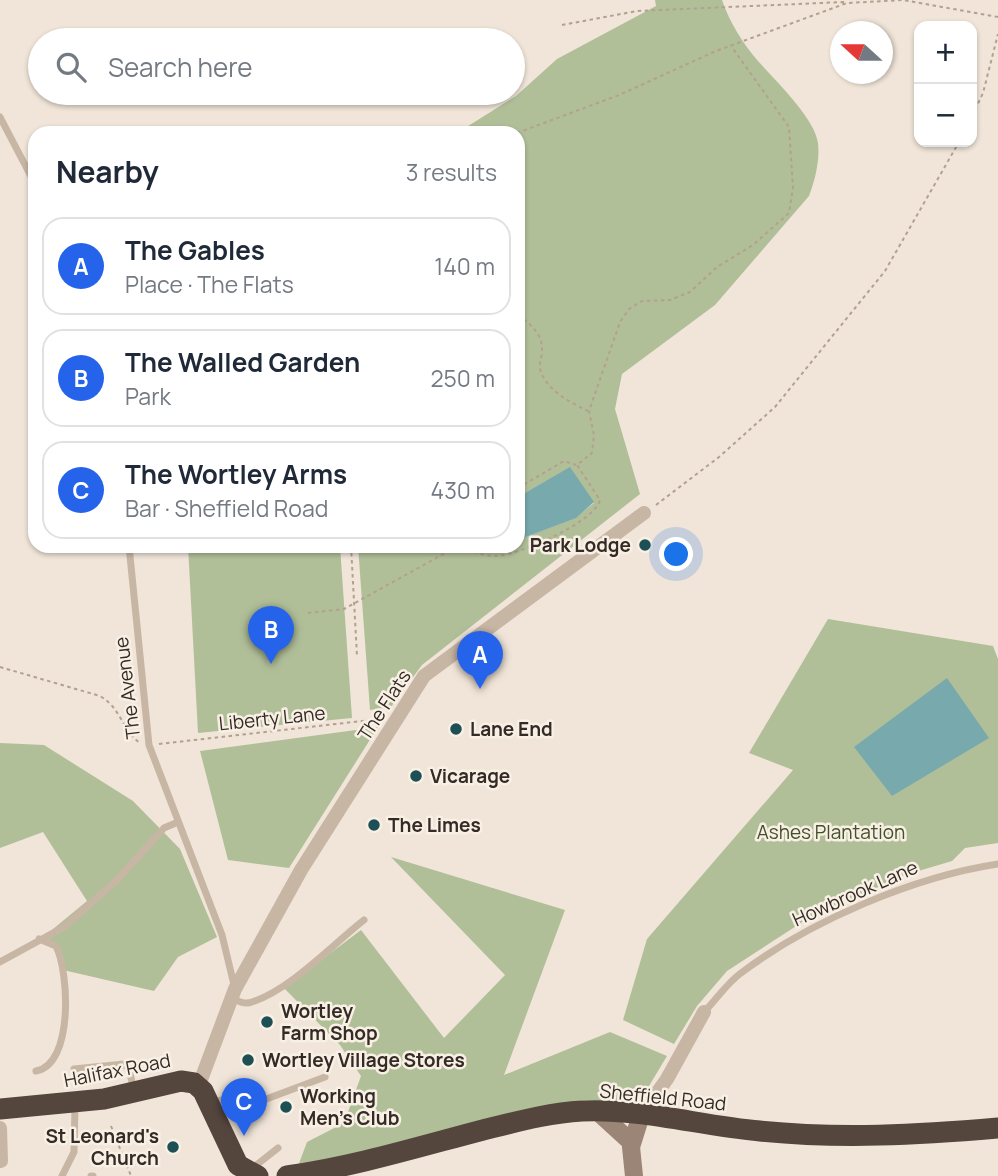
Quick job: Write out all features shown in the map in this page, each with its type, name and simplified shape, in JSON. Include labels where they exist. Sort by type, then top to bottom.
[{"type":"highway","name":"Halifax Road","points":[[0,1109],[75,1102],[181,1081],[204,1094]]},
{"type":"highway","points":[[204,1094],[238,1165],[253,1174]]},
{"type":"highway","name":"Sheffield Road","points":[[287,1176],[546,1115],[597,1111],[759,1131],[835,1136],[998,1128]]},
{"type":"street","name":"The Flats","points":[[204,1094],[232,994],[301,870],[424,676],[644,513]]},
{"type":"street","name":"Howbrook Lane","points":[[641,1115],[667,1079],[704,1012]]},
{"type":"street","points":[[597,1111],[632,1143]]},
{"type":"street","points":[[634,1176],[632,1143],[641,1115]]},
{"type":"street","points":[[0,1128],[4,1161]]},
{"type":"lane","points":[[0,117],[28,171]]},
{"type":"lane","name":"The Avenue","points":[[130,553],[149,745],[222,934],[232,994]]},
{"type":"lane","points":[[0,962],[64,927],[117,880],[164,828],[178,822]]},
{"type":"lane","name":"Howbrook Lane","points":[[704,1012],[739,974],[816,927],[900,890],[966,869],[998,864]]},
{"type":"lane","points":[[232,994],[243,1003],[252,1003],[282,986],[364,920]]},
{"type":"lane","points":[[36,1071],[44,1069],[51,1060],[65,1018],[64,967],[56,946],[64,927]]},
{"type":"lane","points":[[38,939],[56,946]]},
{"type":"lane","points":[[74,1069],[124,1064],[129,1069],[134,1092]]},
{"type":"lane","points":[[204,1094],[261,1101],[325,1077]]},
{"type":"lane","points":[[62,1176],[74,1152],[75,1102]]},
{"type":"lane","points":[[253,1174],[278,1148]]},
{"type":"path","points":[[525,130],[619,95],[731,46],[851,0]]},
{"type":"path","points":[[562,25],[637,11],[903,1],[998,17]]},
{"type":"path","points":[[977,106],[983,93],[998,34]]},
{"type":"path","points":[[577,465],[592,453],[594,435],[589,411],[620,322],[629,309],[642,301],[670,300],[690,292],[717,267],[752,245],[789,213],[793,188],[789,127],[731,46]]},
{"type":"path","points":[[644,513],[719,457],[775,407],[885,271],[956,147]]},
{"type":"path","points":[[525,320],[533,325],[543,347],[539,369],[544,379],[567,401],[589,411]]},
{"type":"path","points":[[525,484],[564,461],[577,465],[600,500],[598,508],[570,530],[525,547]]},
{"type":"path","points":[[351,553],[357,656]]},
{"type":"path","points":[[308,613],[344,609],[446,553]]},
{"type":"path","points":[[473,553],[500,556],[508,553]]},
{"type":"path","points":[[0,667],[100,696],[114,704],[131,737],[139,743],[149,745]]},
{"type":"path","name":"Liberty Lane","points":[[149,745],[398,717]]},
{"type":"path","points":[[111,1126],[131,1176]]},
{"type":"green space","points":[[655,0],[722,0],[747,47],[793,99],[815,133],[818,163],[809,196],[715,305],[622,374],[615,409],[640,494],[422,665],[391,707],[370,710],[359,553],[525,553],[525,537],[575,518],[594,503],[570,468],[525,493],[525,126],[468,126],[502,105],[525,105],[525,88],[557,59],[656,6]]},
{"type":"green space","points":[[188,553],[340,553],[352,718],[198,733]]},
{"type":"green space","name":"Ashes Plantation","points":[[828,619],[993,646],[998,659],[998,843],[965,848],[952,861],[905,875],[807,919],[727,971],[697,1006],[674,1044],[623,1020],[647,939],[793,770],[749,753]]},
{"type":"green space","points":[[378,727],[289,868],[228,860],[200,751]]},
{"type":"green space","points":[[0,743],[44,745],[133,801],[180,849],[217,937],[178,957],[154,991],[63,970],[47,934],[87,901],[43,832],[0,848]]},
{"type":"green space","points":[[391,857],[565,910],[504,1075],[610,1032],[667,1056],[646,1091],[613,1102],[585,1100],[536,1107],[345,1157],[298,1166],[307,1142],[344,1123],[361,1076],[340,1045],[284,988],[361,930],[444,1038],[505,975]]},
{"type":"water","points":[[570,467],[594,502],[576,518],[525,537],[525,493]]},
{"type":"water","points":[[947,678],[989,738],[892,796],[854,747]]},
{"type":"place","name":"Park Lodge","points":[[645,545]]},
{"type":"place","name":"The Walled Garden","points":[[271,664]]},
{"type":"place","name":"The Gables","points":[[480,689]]},
{"type":"place","name":"Lane End","points":[[456,729]]},
{"type":"place","name":"Vicarage","points":[[416,776]]},
{"type":"place","name":"The Limes","points":[[374,825]]},
{"type":"place","name":"Wortley Farm Shop","points":[[267,1022]]},
{"type":"place","name":"Wortley Village Stores","points":[[248,1060]]},
{"type":"place","name":"Working Men's Club","points":[[286,1107]]},
{"type":"place","name":"The Wortley Arms","points":[[244,1136]]},
{"type":"place","name":"St Leonard's Church","points":[[173,1147]]}]
